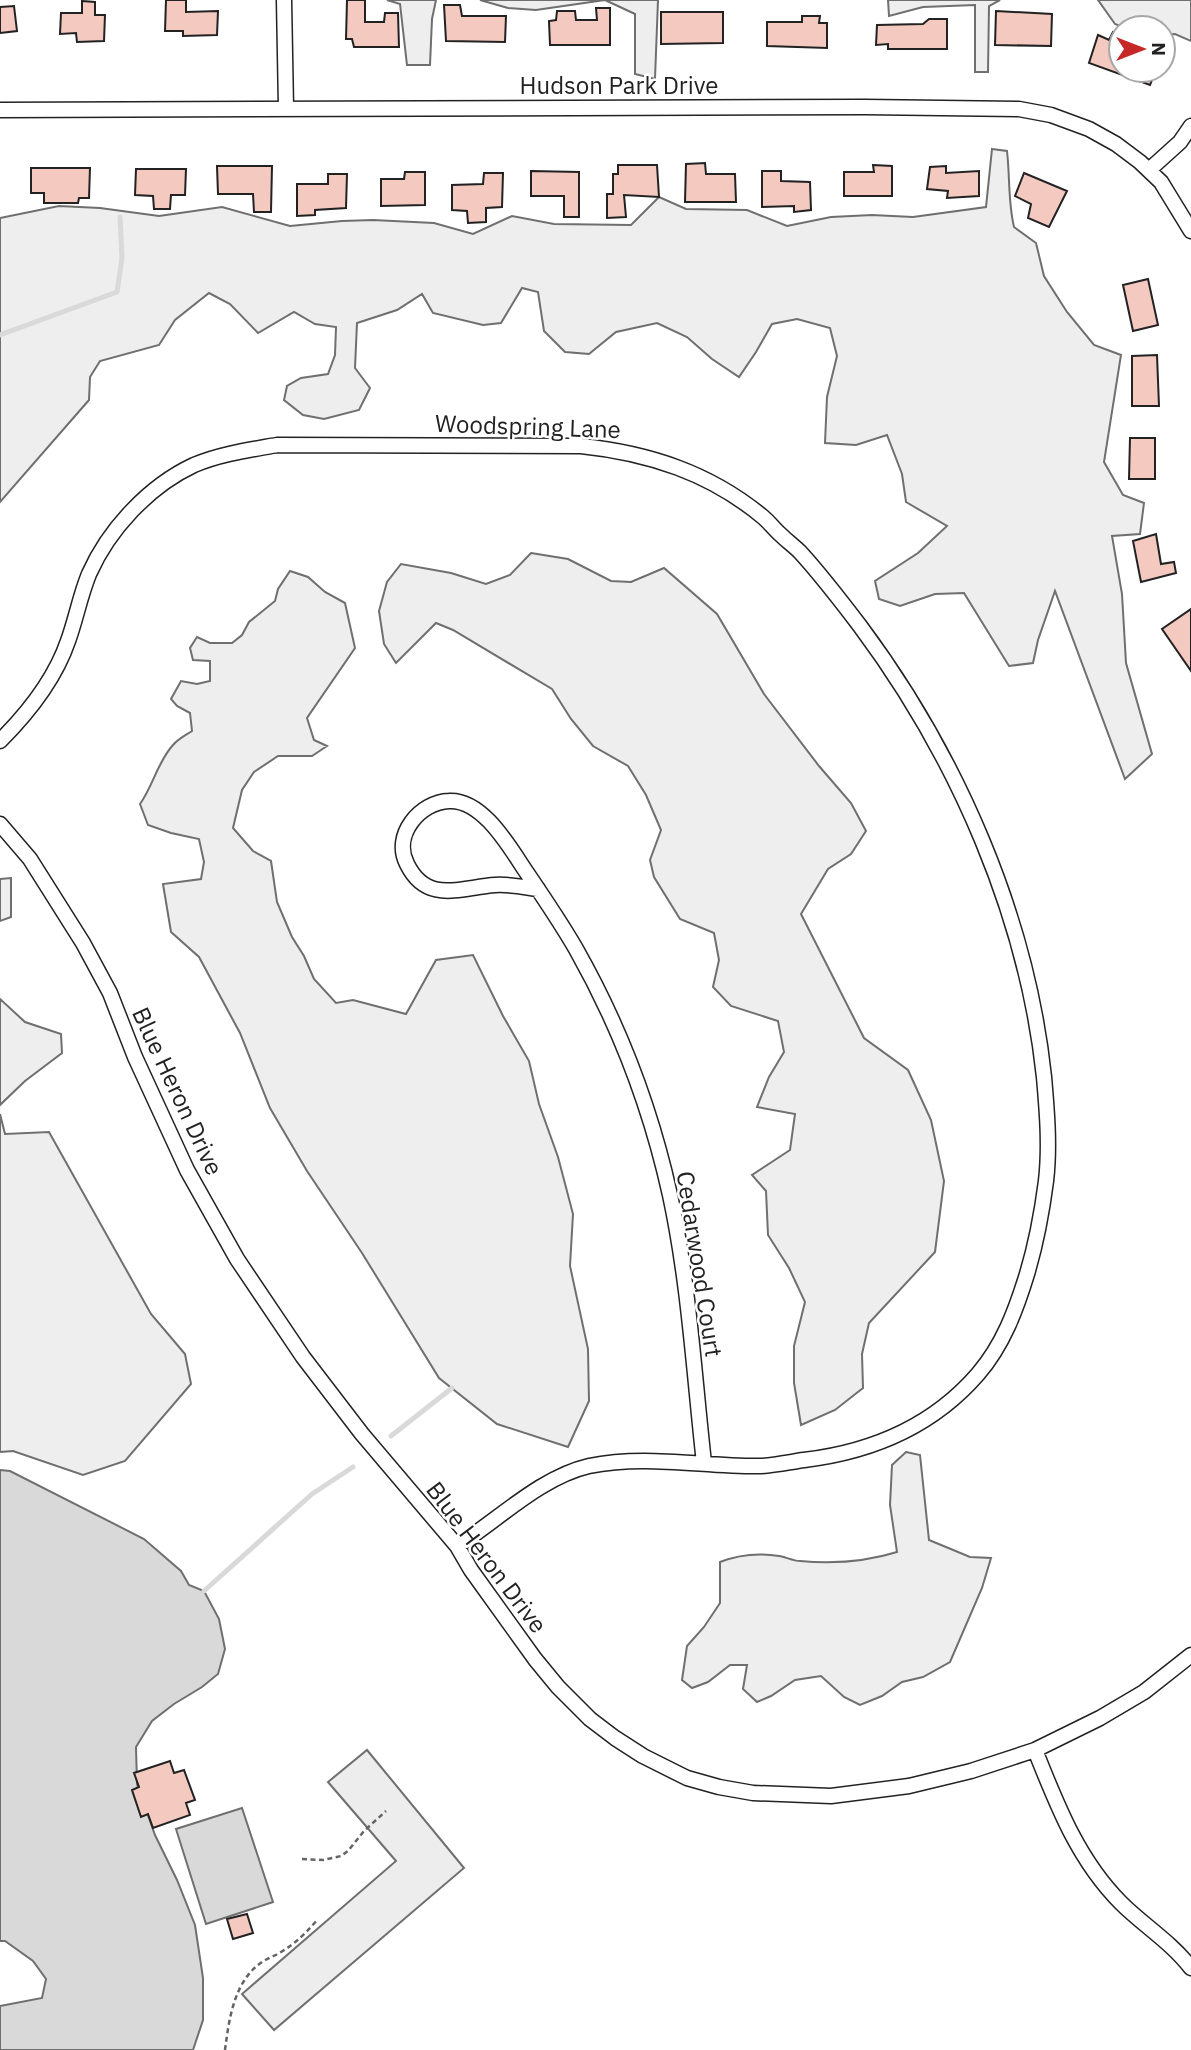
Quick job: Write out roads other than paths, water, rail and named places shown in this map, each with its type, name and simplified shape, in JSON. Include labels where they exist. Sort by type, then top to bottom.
[{"type":"street","points":[[284,0],[286,108]]},
{"type":"street","name":"Hudson Park Drive","points":[[0,110],[865,107],[1019,109],[1089,129],[1116,144],[1161,181],[1191,231]]},
{"type":"street","points":[[1149,170],[1180,142],[1191,126]]},
{"type":"street","name":"Woodspring Lane","points":[[0,741],[44,690],[68,642],[79,600],[90,573],[123,521],[157,488],[196,465],[230,453],[277,445],[581,446],[644,455],[673,465],[723,489],[760,514],[802,555],[839,599],[901,686],[944,760],[980,837],[1020,953],[1040,1037],[1048,1112],[1047,1177],[1036,1245],[1016,1311],[996,1349],[978,1374],[943,1408],[889,1439],[825,1458],[764,1466],[630,1460],[587,1467],[529,1494],[457,1546]]},
{"type":"street","name":"Cedarwood Court","points":[[538,889],[492,885],[456,892],[435,890],[414,876],[406,862],[403,849],[406,833],[418,813],[439,801],[456,800],[468,804],[482,814],[495,827],[538,889],[575,948],[616,1029],[641,1092],[669,1193],[680,1251],[704,1463]]},
{"type":"street","name":"Blue Heron Drive","points":[[0,824],[30,859],[83,943],[110,993],[135,1057],[187,1170],[237,1259],[311,1368],[362,1434],[457,1546],[471,1570],[535,1659],[590,1719],[615,1738],[643,1756],[687,1778],[753,1793],[831,1796],[909,1786],[971,1771],[1035,1750],[1100,1718],[1144,1692],[1191,1655]]},
{"type":"street","points":[[1035,1750],[1061,1815],[1085,1859],[1122,1904],[1167,1941],[1191,1968]]},
{"type":"waterway","points":[[0,335],[117,292],[122,258],[120,217]]},
{"type":"waterway","points":[[391,1436],[452,1388]]},
{"type":"waterway","points":[[204,1591],[312,1494],[353,1467]]}]
